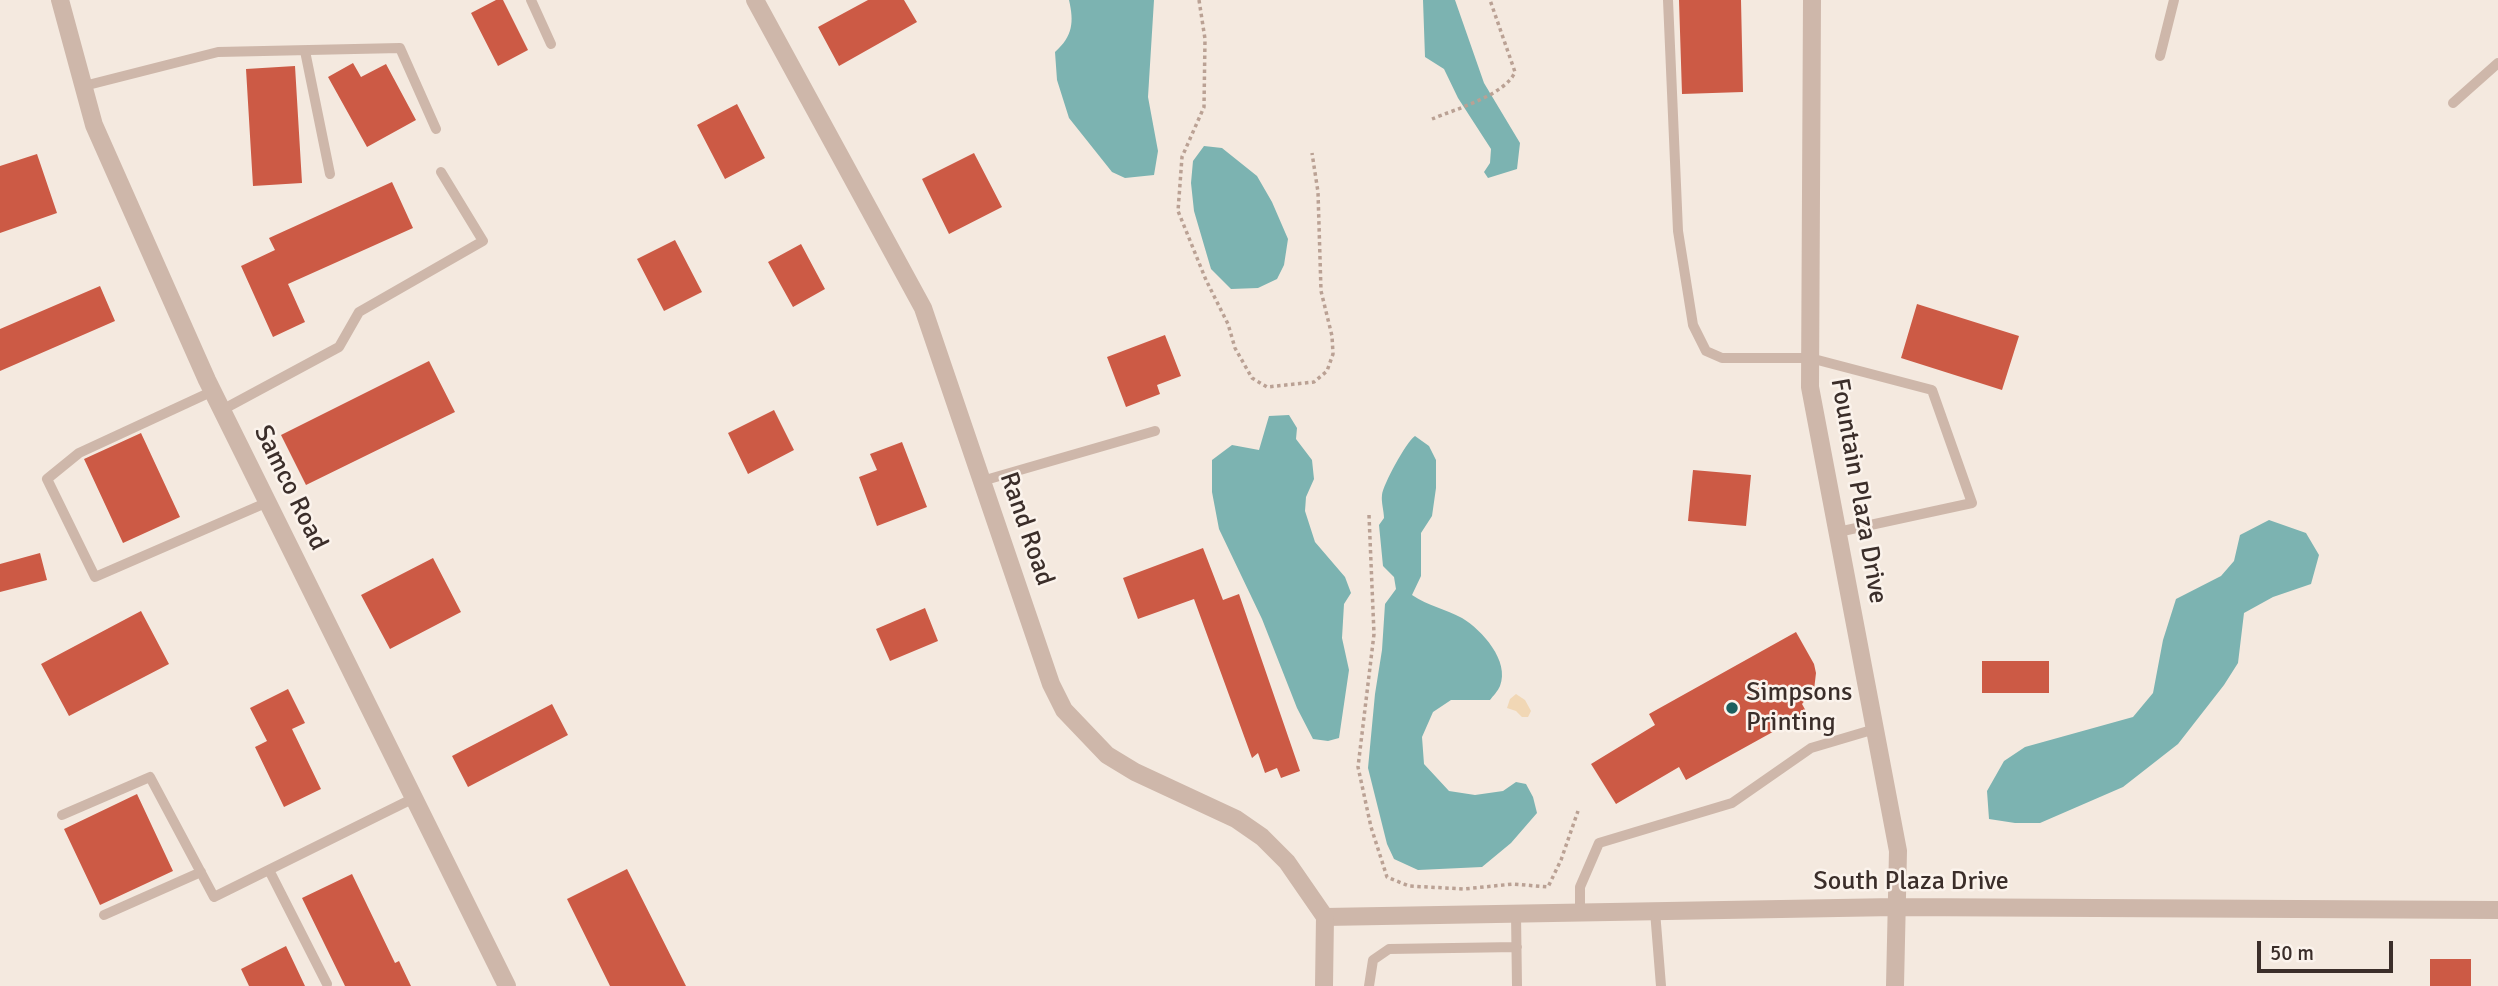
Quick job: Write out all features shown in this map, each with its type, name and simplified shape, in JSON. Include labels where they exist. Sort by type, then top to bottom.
[{"type":"street","name":"Samco Road","points":[[60,0],[94,125],[213,391],[507,986]]},
{"type":"street","name":"Rand Road","points":[[755,0],[923,308],[1051,684],[1064,710],[1107,755],[1135,772],[1236,819],[1262,837],[1287,862],[1325,917]]},
{"type":"street","name":"Fountain Plaza Drive","points":[[1812,0],[1810,387],[1898,851],[1895,986]]},
{"type":"street","name":"South Plaza Drive","points":[[1325,917],[1895,907],[2498,910]]},
{"type":"street","points":[[1324,986],[1325,917]]},
{"type":"lane","points":[[531,0],[551,44]]},
{"type":"lane","points":[[1668,0],[1678,231],[1693,325],[1706,351],[1722,358],[1810,358],[1932,390],[1972,503],[1838,532]]},
{"type":"lane","points":[[2160,56],[2174,0]]},
{"type":"lane","points":[[84,86],[218,52],[400,48],[436,129]]},
{"type":"lane","points":[[305,51],[330,174]]},
{"type":"lane","points":[[2453,103],[2498,63]]},
{"type":"lane","points":[[222,410],[339,347],[359,312],[483,241],[442,172]]},
{"type":"lane","points":[[213,391],[79,453],[47,479],[95,577],[268,502]]},
{"type":"lane","points":[[982,481],[1155,431]]},
{"type":"lane","points":[[1580,913],[1580,887],[1599,843],[1732,803],[1811,748],[1875,729]]},
{"type":"lane","points":[[62,815],[150,776],[214,897],[414,799]]},
{"type":"lane","points":[[269,870],[327,984]]},
{"type":"lane","points":[[104,915],[201,872]]},
{"type":"lane","points":[[1655,911],[1661,986]]},
{"type":"lane","points":[[1516,914],[1517,986]]},
{"type":"lane","points":[[1369,986],[1373,960],[1389,948],[1517,947]]},
{"type":"path","points":[[1199,0],[1205,39],[1203,107],[1182,157],[1178,211],[1206,280],[1228,324],[1235,348],[1252,378],[1267,387],[1314,382],[1327,371],[1333,354],[1330,327],[1321,291],[1318,192],[1312,153]]},
{"type":"path","points":[[1432,118],[1511,82],[1515,72],[1490,0]]},
{"type":"path","points":[[1369,515],[1374,634],[1358,767],[1371,827],[1387,877],[1409,886],[1464,889],[1513,884],[1548,887],[1561,860],[1578,811]]},
{"type":"sand","points":[[1516,694],[1525,700],[1531,711],[1528,717],[1522,717],[1507,708],[1510,699]]},
{"type":"water","points":[[1069,0],[1154,0],[1148,97],[1158,151],[1154,175],[1125,178],[1112,172],[1069,118],[1057,80],[1055,52],[1071,28]]},
{"type":"water","points":[[1423,0],[1455,0],[1484,83],[1520,143],[1517,169],[1488,178],[1484,172],[1490,163],[1491,149],[1458,98],[1444,69],[1425,57]]},
{"type":"water","points":[[1204,146],[1222,148],[1257,176],[1288,239],[1284,265],[1277,279],[1258,288],[1231,289],[1211,269],[1194,211],[1191,183],[1193,161]]},
{"type":"water","points":[[1289,415],[1297,428],[1296,439],[1312,460],[1314,479],[1306,497],[1305,511],[1315,542],[1345,577],[1351,593],[1344,604],[1342,638],[1349,670],[1339,738],[1328,741],[1313,739],[1297,708],[1262,619],[1219,529],[1212,492],[1212,460],[1232,445],[1259,450],[1269,416]]},
{"type":"water","points":[[1415,436],[1429,446],[1436,460],[1436,488],[1432,516],[1421,533],[1421,576],[1412,595],[1462,618],[1478,630],[1498,657],[1502,676],[1499,688],[1490,700],[1451,700],[1433,712],[1422,737],[1424,764],[1449,791],[1475,795],[1503,791],[1516,782],[1526,784],[1537,813],[1511,843],[1482,867],[1418,870],[1394,859],[1387,844],[1368,768],[1385,604],[1396,589],[1394,577],[1383,566],[1379,525],[1384,518],[1382,495],[1386,482],[1406,446]]},
{"type":"water","points":[[2269,520],[2306,533],[2319,555],[2311,584],[2273,597],[2244,613],[2238,663],[2178,744],[2123,787],[2040,823],[1989,819],[1987,791],[2004,761],[2025,747],[2133,717],[2153,693],[2163,640],[2176,599],[2221,576],[2234,561],[2240,535]]},
{"type":"building","points":[[496,0],[503,0],[528,50],[498,66],[471,13]]},
{"type":"building","points":[[868,0],[904,0],[917,22],[839,66],[818,27]]},
{"type":"building","points":[[1679,0],[1741,0],[1743,92],[1682,94]]},
{"type":"building","points":[[353,63],[361,77],[386,64],[416,120],[367,147],[328,77]]},
{"type":"building","points":[[295,66],[302,183],[253,186],[246,69]]},
{"type":"building","points":[[737,104],[765,158],[725,179],[697,125]]},
{"type":"building","points":[[974,153],[1002,207],[949,234],[922,179]]},
{"type":"building","points":[[37,154],[57,213],[0,233],[0,166]]},
{"type":"building","points":[[392,182],[413,228],[288,284],[305,322],[273,337],[241,266],[275,250],[269,238]]},
{"type":"building","points":[[675,240],[702,292],[664,311],[637,259]]},
{"type":"building","points":[[801,244],[825,289],[793,307],[768,262]]},
{"type":"building","points":[[100,286],[115,321],[0,371],[0,329]]},
{"type":"building","points":[[1917,304],[2019,336],[2002,390],[1901,358]]},
{"type":"building","points":[[1165,335],[1181,376],[1157,385],[1160,394],[1126,407],[1107,357]]},
{"type":"building","points":[[429,361],[455,412],[306,485],[281,435]]},
{"type":"building","points":[[774,410],[794,450],[748,474],[728,433]]},
{"type":"building","points":[[141,433],[180,517],[123,543],[84,459]]},
{"type":"building","points":[[902,442],[927,507],[877,526],[859,477],[877,470],[870,454]]},
{"type":"building","points":[[1693,470],[1751,475],[1746,526],[1688,521]]},
{"type":"building","points":[[1203,548],[1223,600],[1239,594],[1300,771],[1281,778],[1277,768],[1265,773],[1258,753],[1252,758],[1194,599],[1138,619],[1123,578]]},
{"type":"building","points":[[40,553],[47,580],[0,592],[0,564]]},
{"type":"building","points":[[433,558],[461,612],[390,649],[361,595]]},
{"type":"building","points":[[925,608],[938,641],[890,661],[876,629]]},
{"type":"building","points":[[141,611],[169,664],[69,716],[41,664]]},
{"type":"building","name":"Simpsons Printing","points":[[1796,632],[1814,664],[1816,673],[1814,690],[1802,704],[1807,713],[1686,780],[1679,767],[1616,804],[1591,764],[1655,725],[1649,714]]},
{"type":"building","points":[[1982,661],[2049,661],[2049,693],[1982,693]]},
{"type":"building","points":[[288,689],[305,723],[292,729],[321,789],[284,807],[255,747],[267,741],[250,708]]},
{"type":"building","points":[[552,704],[568,735],[468,787],[452,756]]},
{"type":"building","points":[[137,794],[173,871],[100,905],[64,829]]},
{"type":"building","points":[[627,869],[686,986],[610,986],[567,899]]},
{"type":"building","points":[[352,874],[395,963],[399,961],[411,986],[345,986],[302,898]]},
{"type":"building","points":[[286,946],[305,986],[249,986],[241,969]]},
{"type":"building","points":[[2430,959],[2471,959],[2471,986],[2430,986]]},
{"type":"place","name":"Simpsons Printing","points":[[1732,708]]}]
